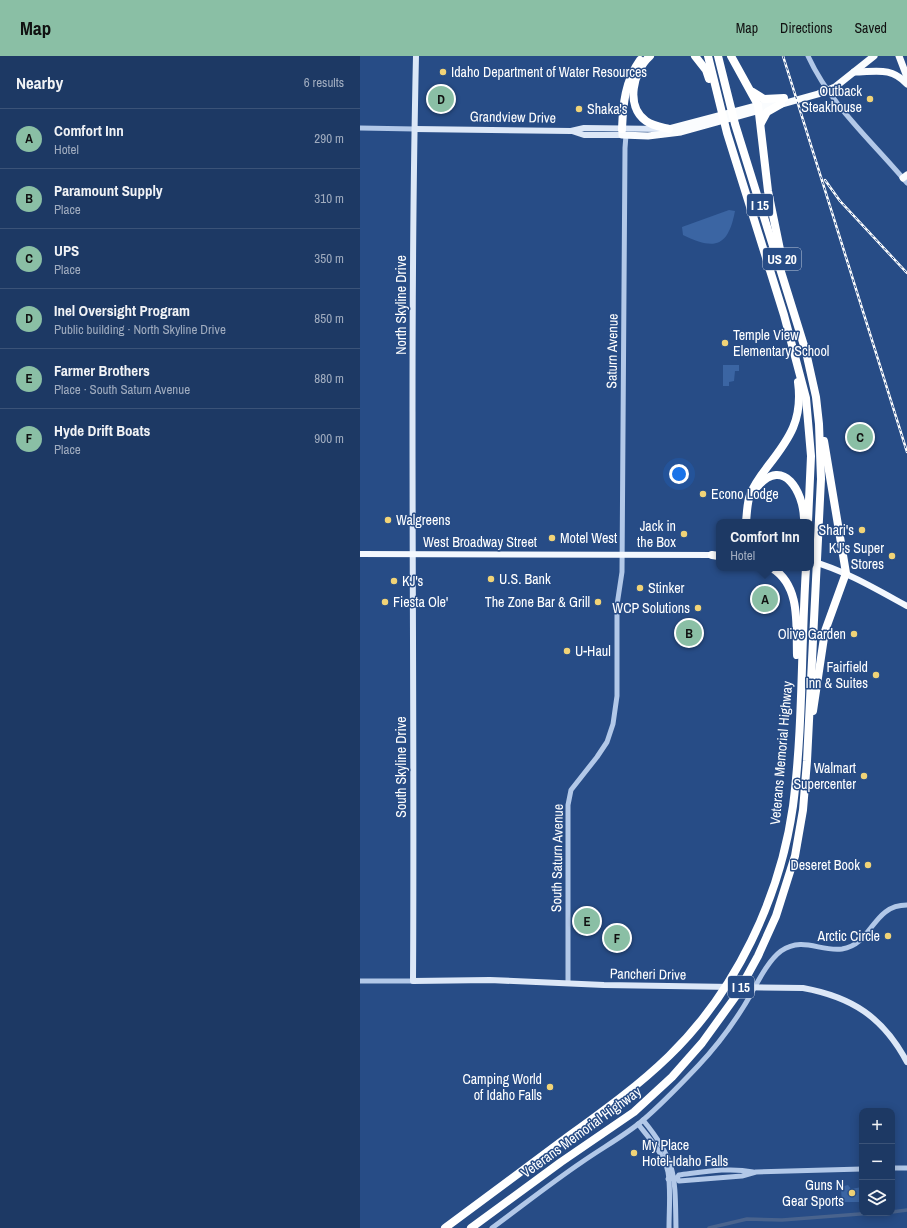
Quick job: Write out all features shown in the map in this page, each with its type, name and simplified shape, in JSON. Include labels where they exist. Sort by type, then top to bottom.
[{"type":"highway","points":[[624,132],[626,89],[634,68],[642,60],[650,56]]},
{"type":"highway","points":[[695,56],[706,70],[727,133]]},
{"type":"highway","name":"I 15","points":[[708,56],[727,133],[784,314],[799,368],[808,410],[811,456],[808,519]]},
{"type":"highway","name":"Veterans Memorial Highway","points":[[471,1228],[561,1162],[634,1112],[672,1077],[716,1025],[739,991],[758,956],[786,890],[795,856],[802,817],[807,761],[816,579],[820,472],[816,397],[806,352],[737,132],[718,56]]},
{"type":"highway","points":[[731,56],[758,108],[760,130]]},
{"type":"highway","name":"Grandview Drive","points":[[624,132],[664,134],[807,95],[844,79],[854,72],[866,60],[874,56]]},
{"type":"highway","points":[[899,56],[907,77]]},
{"type":"highway","points":[[642,60],[633,90],[637,111],[643,119],[651,124],[670,129]]},
{"type":"highway","points":[[854,72],[875,70],[890,72],[902,79],[907,84]]},
{"type":"highway","points":[[746,83],[759,98],[783,102]]},
{"type":"highway","points":[[760,130],[765,114],[783,102]]},
{"type":"highway","name":"Grandview Drive","points":[[670,129],[710,122]]},
{"type":"highway","name":"US 20","points":[[760,130],[770,205],[806,352]]},
{"type":"highway","points":[[746,519],[748,500],[752,489],[790,437],[798,416],[798,382],[784,314]]},
{"type":"highway","points":[[807,761],[822,643],[830,614],[846,573],[816,397]]},
{"type":"highway","points":[[752,519],[752,503],[758,486],[764,480],[776,476],[789,480],[799,491],[803,506],[804,519]]},
{"type":"highway","points":[[775,571],[786,581],[794,602],[797,655],[798,741]]},
{"type":"highway","name":"Veterans Memorial Highway","points":[[445,1228],[605,1111],[647,1077],[671,1054],[707,1012],[745,953],[772,890],[792,812],[798,741],[805,571]]},
{"type":"main road","name":"North Skyline Drive","points":[[412,554],[414,129],[416,56]]},
{"type":"main road","name":"Grandview Drive","points":[[414,129],[570,131],[584,128],[624,132],[670,129]]},
{"type":"main road","name":"West Broadway Street","points":[[360,554],[716,555]]},
{"type":"main road","name":"South Skyline Drive","points":[[412,554],[413,981]]},
{"type":"main road","points":[[814,562],[846,573],[907,606]]},
{"type":"main road","name":"Pancheri Drive","points":[[413,981],[490,980],[699,988],[803,988],[820,991],[849,1002],[868,1013],[888,1032],[899,1046],[907,1062]]},
{"type":"street","points":[[808,56],[821,82],[834,101],[906,179]]},
{"type":"street","name":"Grandview Drive","points":[[360,128],[414,129]]},
{"type":"street","name":"Saturn Avenue","points":[[622,555],[625,148],[622,143],[624,132]]},
{"type":"street","name":"South Saturn Avenue","points":[[568,983],[568,805],[571,790],[588,770],[607,742],[614,718],[617,696],[617,605],[622,555]]},
{"type":"street","points":[[492,1228],[567,1172],[638,1124],[684,1081],[715,1046],[744,1007],[770,964],[782,950],[800,944],[810,944],[830,949],[844,949],[863,938],[882,914],[897,906],[907,905]]},
{"type":"street","name":"Pancheri Drive","points":[[360,981],[413,981]]},
{"type":"street","points":[[643,1120],[665,1149],[672,1164],[676,1178],[676,1228]]},
{"type":"street","points":[[638,1124],[662,1158],[668,1179],[669,1228]]},
{"type":"street","points":[[895,1168],[907,1168]]},
{"type":"street","points":[[668,1179],[676,1178],[678,1175],[741,1170],[756,1172],[859,1169]]},
{"type":"street","points":[[676,1178],[679,1181],[742,1176],[756,1172]]},
{"type":"street","points":[[676,1199],[679,1186],[692,1179]]},
{"type":"shaded area","points":[[729,210],[735,211],[732,223],[724,239],[711,244],[703,243],[683,235],[682,227]]},
{"type":"shaded area","points":[[723,365],[739,365],[739,371],[735,371],[734,381],[729,382],[729,386],[723,386]]},
{"type":"shaded area","name":"Guns N Gear Sports","points":[[848,1185],[851,1189],[859,1188],[859,1202],[842,1202],[841,1189],[844,1188],[844,1186]]},
{"type":"waterway","points":[[895,1212],[907,1210]]},
{"type":"waterway","points":[[709,1228],[747,1219],[782,1220],[859,1214]]},
{"type":"railway","points":[[783,56],[907,452]]},
{"type":"railway","points":[[825,180],[840,201],[907,273]]},
{"type":"place","name":"Idaho Department of Water Resources","points":[[443,72]]},
{"type":"place","name":"Inel Oversight Program","points":[[441,99]]},
{"type":"place","name":"Outback Steakhouse","points":[[870,99]]},
{"type":"place","name":"Shaka's","points":[[579,109]]},
{"type":"place","name":"Temple View Elementary School","points":[[725,343]]},
{"type":"place","name":"UPS","points":[[860,437]]},
{"type":"place","name":"Econo Lodge","points":[[703,494]]},
{"type":"place","name":"Walgreens","points":[[388,520]]},
{"type":"place","name":"Shari's","points":[[862,530]]},
{"type":"place","name":"Jack in the Box","points":[[684,534]]},
{"type":"place","name":"Motel West","points":[[552,538]]},
{"type":"place","name":"KJ’s Super Stores","points":[[892,556]]},
{"type":"place","name":"U.S. Bank","points":[[491,579]]},
{"type":"place","name":"KJ's","points":[[394,581]]},
{"type":"place","name":"Stinker","points":[[640,588]]},
{"type":"place","name":"Comfort Inn","points":[[765,599]]},
{"type":"place","name":"Fiesta Ole'","points":[[385,602]]},
{"type":"place","name":"The Zone Bar & Grill","points":[[598,602]]},
{"type":"place","name":"WCP Solutions","points":[[698,608]]},
{"type":"place","name":"Paramount Supply","points":[[689,633]]},
{"type":"place","name":"Olive Garden","points":[[854,634]]},
{"type":"place","name":"U-Haul","points":[[567,651]]},
{"type":"place","name":"Fairfield Inn & Suites","points":[[876,675]]},
{"type":"place","name":"Walmart Supercenter","points":[[864,776]]},
{"type":"place","name":"Deseret Book","points":[[868,865]]},
{"type":"place","name":"Farmer Brothers","points":[[587,921]]},
{"type":"place","name":"Arctic Circle","points":[[888,936]]},
{"type":"place","name":"Hyde Drift Boats","points":[[617,938]]},
{"type":"place","name":"Camping World of Idaho Falls","points":[[550,1087]]},
{"type":"place","name":"My Place Hotel-Idaho Falls","points":[[634,1153]]},
{"type":"place","name":"Guns N Gear Sports","points":[[852,1193]]}]
